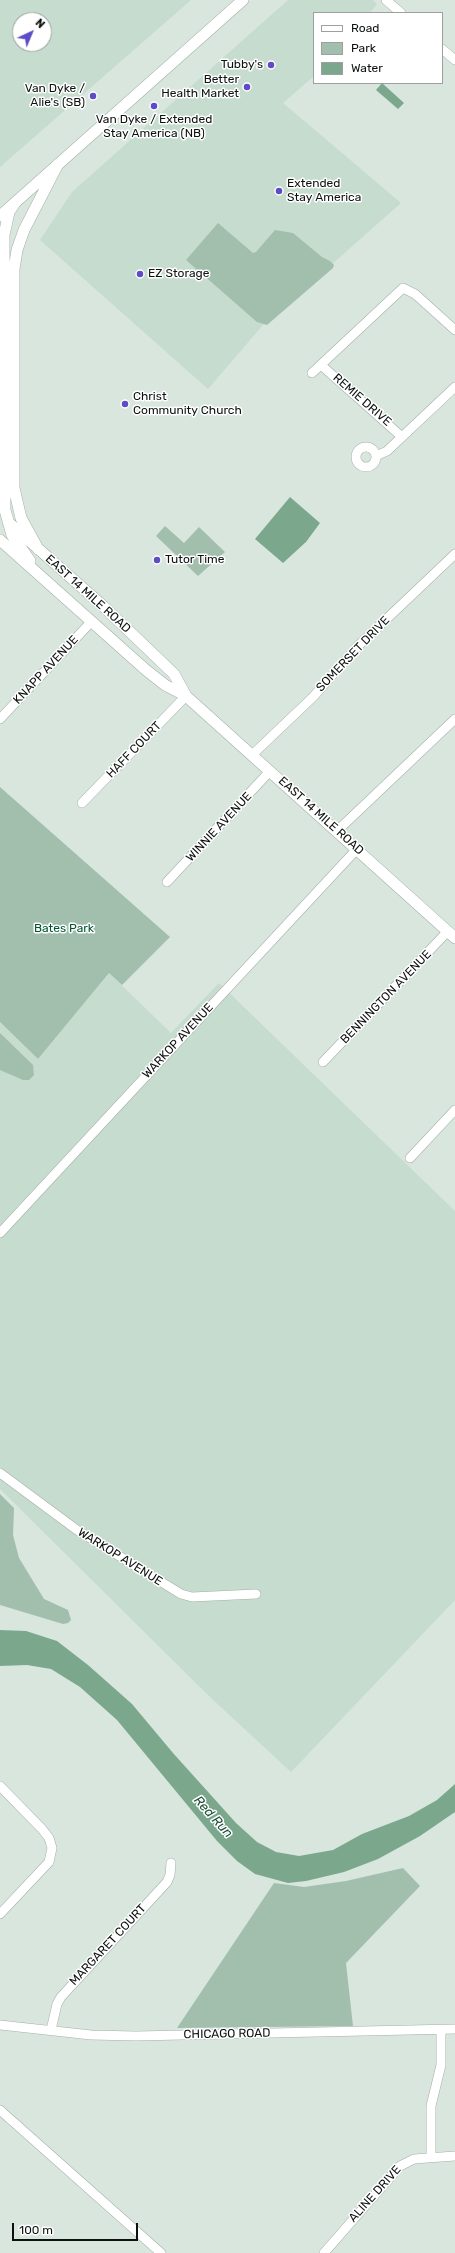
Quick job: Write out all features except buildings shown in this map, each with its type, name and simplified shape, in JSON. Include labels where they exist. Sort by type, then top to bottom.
[{"type":"main road","points":[[0,216],[243,0]]},
{"type":"main road","points":[[38,549],[21,518],[14,488],[14,269],[17,250],[24,230],[58,164]]},
{"type":"main road","points":[[15,202],[9,212],[4,235],[3,517],[12,536],[41,577]]},
{"type":"main road","name":"EAST 14 MILE ROAD","points":[[3,517],[103,606],[174,674],[186,696]]},
{"type":"main road","name":"EAST 14 MILE ROAD","points":[[2,544],[165,685],[186,696],[451,934]]},
{"type":"street","points":[[386,0],[400,12]]},
{"type":"street","points":[[443,50],[455,60]]},
{"type":"street","points":[[312,372],[403,288],[415,294],[455,330]]},
{"type":"street","name":"REMIE DRIVE","points":[[321,364],[402,437]]},
{"type":"street","points":[[376,456],[387,451],[455,387]]},
{"type":"street","name":"SOMERSET DRIVE","points":[[252,755],[313,697],[358,646],[455,554]]},
{"type":"street","name":"KNAPP AVENUE","points":[[0,719],[91,622]]},
{"type":"street","name":"HAFF COURT","points":[[82,803],[186,696]]},
{"type":"street","points":[[337,831],[455,719]]},
{"type":"street","name":"WINNIE AVENUE","points":[[167,882],[270,771]]},
{"type":"street","name":"WARKOP AVENUE","points":[[0,1233],[357,849]]},
{"type":"street","name":"BENNINGTON AVENUE","points":[[323,1062],[451,934]]},
{"type":"street","points":[[410,1158],[455,1110]]},
{"type":"street","name":"WARKOP AVENUE","points":[[0,1473],[77,1530],[180,1594],[192,1597],[256,1594]]},
{"type":"street","points":[[0,1786],[49,1838],[52,1848],[48,1862],[0,1914]]},
{"type":"street","name":"MARGARET COURT","points":[[51,2030],[56,2004],[61,1997],[167,1882],[170,1875],[171,1863]]},
{"type":"street","name":"CHICAGO ROAD","points":[[0,2025],[91,2035],[136,2036],[455,2030]]},
{"type":"street","points":[[430,2156],[431,2106],[441,2065],[441,2030]]},
{"type":"street","points":[[0,2110],[161,2253]]},
{"type":"street","name":"ALINE DRIVE","points":[[324,2253],[400,2166],[414,2159],[430,2156],[455,2156]]},
{"type":"shaded area","points":[[0,0],[191,0],[0,167]]},
{"type":"shaded area","points":[[288,0],[373,0],[377,4],[371,12],[313,12],[313,77],[283,103],[401,203],[262,326],[208,389],[40,240],[72,192]]},
{"type":"shaded area","points":[[109,973],[171,1033],[219,983],[455,1211],[455,1600],[291,1772],[211,1698],[0,1489],[0,1022],[38,1059]]},
{"type":"green space","points":[[218,223],[253,253],[256,252],[275,230],[293,233],[322,257],[330,261],[334,265],[333,268],[267,325],[257,322],[186,260]]},
{"type":"green space","points":[[165,526],[184,543],[199,527],[225,552],[198,576],[156,536]]},
{"type":"green space","name":"Bates Park","points":[[0,787],[170,937],[122,985],[109,973],[38,1059],[0,1022]]},
{"type":"green space","points":[[0,1033],[33,1065],[34,1075],[29,1080],[23,1080],[0,1070]]},
{"type":"green space","points":[[0,1494],[14,1508],[13,1535],[19,1558],[44,1599],[68,1610],[71,1620],[68,1623],[63,1624],[0,1605]]},
{"type":"green space","points":[[403,1868],[420,1886],[346,1963],[353,2026],[177,2028],[274,1883],[304,1887],[346,1881]]},
{"type":"water","points":[[381,84],[383,84],[404,103],[398,109],[376,90]]},
{"type":"water","points":[[290,497],[320,523],[306,542],[283,563],[255,539]]},
{"type":"water","name":"Red Run","points":[[0,1630],[26,1631],[57,1641],[88,1665],[132,1704],[173,1753],[236,1823],[257,1842],[276,1852],[299,1856],[333,1850],[362,1834],[409,1816],[437,1800],[455,1784],[455,1812],[420,1836],[378,1859],[344,1872],[306,1881],[288,1883],[255,1874],[237,1861],[217,1841],[117,1720],[80,1687],[51,1669],[27,1665],[0,1666]]},
{"type":"place","name":"Tubby's","points":[[271,65]]},
{"type":"place","name":"Better Health Market","points":[[247,87]]},
{"type":"place","name":"Van Dyke / Alie's (SB)","points":[[93,96]]},
{"type":"place","name":"Van Dyke / Extended Stay America (NB)","points":[[154,106]]},
{"type":"place","name":"Extended Stay America","points":[[279,191]]},
{"type":"place","name":"EZ Storage","points":[[140,274]]},
{"type":"place","name":"Christ Community Church","points":[[125,404]]},
{"type":"place","name":"Tutor Time","points":[[157,560]]}]
